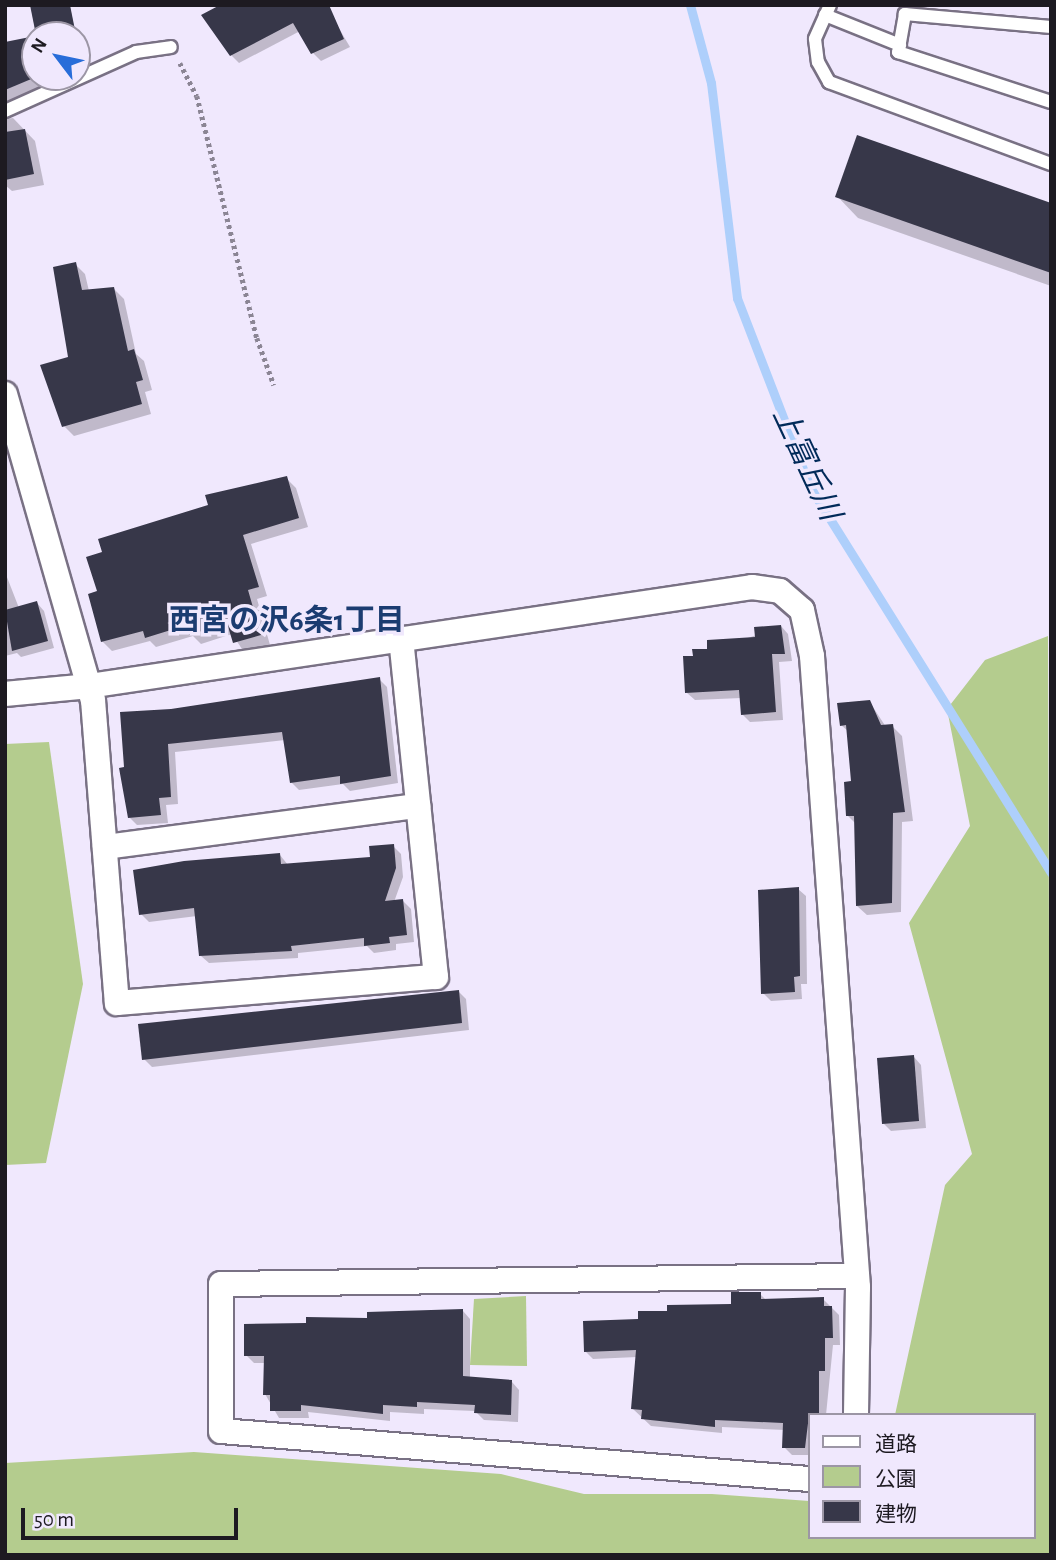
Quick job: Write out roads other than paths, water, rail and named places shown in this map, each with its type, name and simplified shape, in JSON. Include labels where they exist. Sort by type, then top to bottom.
[{"type":"street","points":[[5,394],[89,686],[117,1003],[436,977],[401,639]]},
{"type":"street","points":[[5,694],[89,686],[752,587],[780,590],[802,610],[812,656],[858,1276],[856,1413]]},
{"type":"street","points":[[105,846],[418,806]]},
{"type":"street","points":[[808,1479],[221,1431],[221,1284],[858,1276]]},
{"type":"lane","points":[[900,45],[828,10],[815,39],[818,62],[829,82],[1051,164]]},
{"type":"lane","points":[[1051,27],[905,14],[898,52],[1051,102]]},
{"type":"lane","points":[[5,111],[136,52],[171,47]]},
{"type":"waterway","name":"上富丘川","points":[[690,5],[711,83],[737,298],[810,487],[1051,873]]},
{"type":"district","name":"西宮の沢6条1丁目","points":[[287,621]]}]
